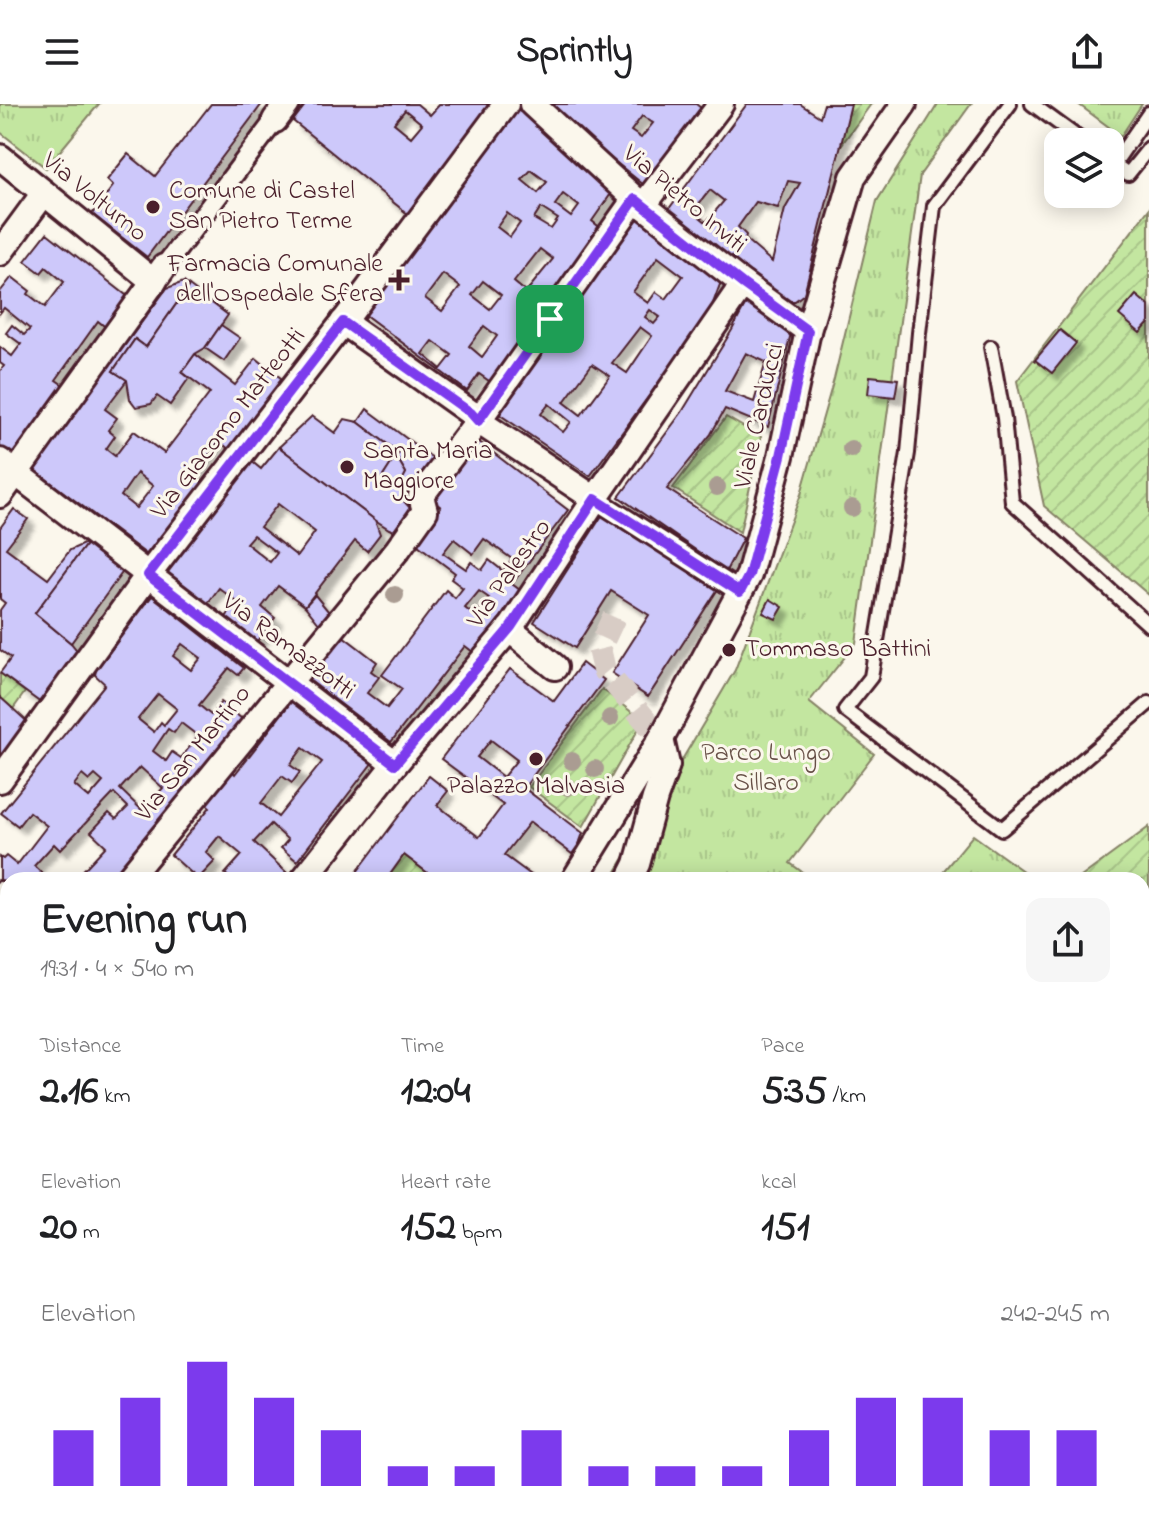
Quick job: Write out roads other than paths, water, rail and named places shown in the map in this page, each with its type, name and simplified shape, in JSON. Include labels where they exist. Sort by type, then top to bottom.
[{"type":"street","name":"Via Giacomo Matteotti","points":[[0,780],[148,575],[506,104]]},
{"type":"street","name":"Via Pietro Inviti","points":[[532,104],[639,202],[808,331]]},
{"type":"street","name":"Via San Martino","points":[[134,872],[398,549],[425,511],[421,496],[639,202],[721,104]]},
{"type":"street","name":"Viale Carducci","points":[[579,872],[661,739],[749,575],[777,471],[808,331],[853,177],[904,104]]},
{"type":"street","points":[[0,495],[8,467],[281,112]]},
{"type":"street","name":"Via Volturno","points":[[0,157],[44,193],[159,274]]},
{"type":"street","points":[[0,253],[44,193]]},
{"type":"street","name":"Via Palestro","points":[[309,872],[509,629],[743,284]]},
{"type":"street","points":[[343,322],[478,421],[740,592]]},
{"type":"street","name":"Via Ramazzotti","points":[[8,467],[395,764]]},
{"type":"street","points":[[509,629],[555,667]]},
{"type":"street","points":[[633,872],[667,765],[661,739]]},
{"type":"lane","points":[[1010,104],[934,206],[908,453],[871,677],[845,710],[1002,829],[1149,703]]},
{"type":"lane","points":[[1032,104],[1065,128]]},
{"type":"lane","points":[[1124,146],[1149,113]]},
{"type":"lane","points":[[1124,171],[1128,174],[1149,148]]},
{"type":"lane","points":[[991,347],[1004,418],[1012,502],[1149,625]]},
{"type":"tunnel","points":[[614,617],[599,649],[604,670],[661,739]]},
{"type":"place","name":"Comune di Castel San Pietro Terme","points":[[153,207]]},
{"type":"place","name":"Farmacia Comunale dell'Ospedale Sfera","points":[[399,280]]},
{"type":"place","name":"Santa Maria Maggiore","points":[[347,467]]},
{"type":"place","name":"Tommaso Battini","points":[[729,650]]},
{"type":"place","name":"Palazzo Malvasia","points":[[536,759]]},
{"type":"park label","name":"Parco Lungo Sillaro","points":[[766,769]]}]
